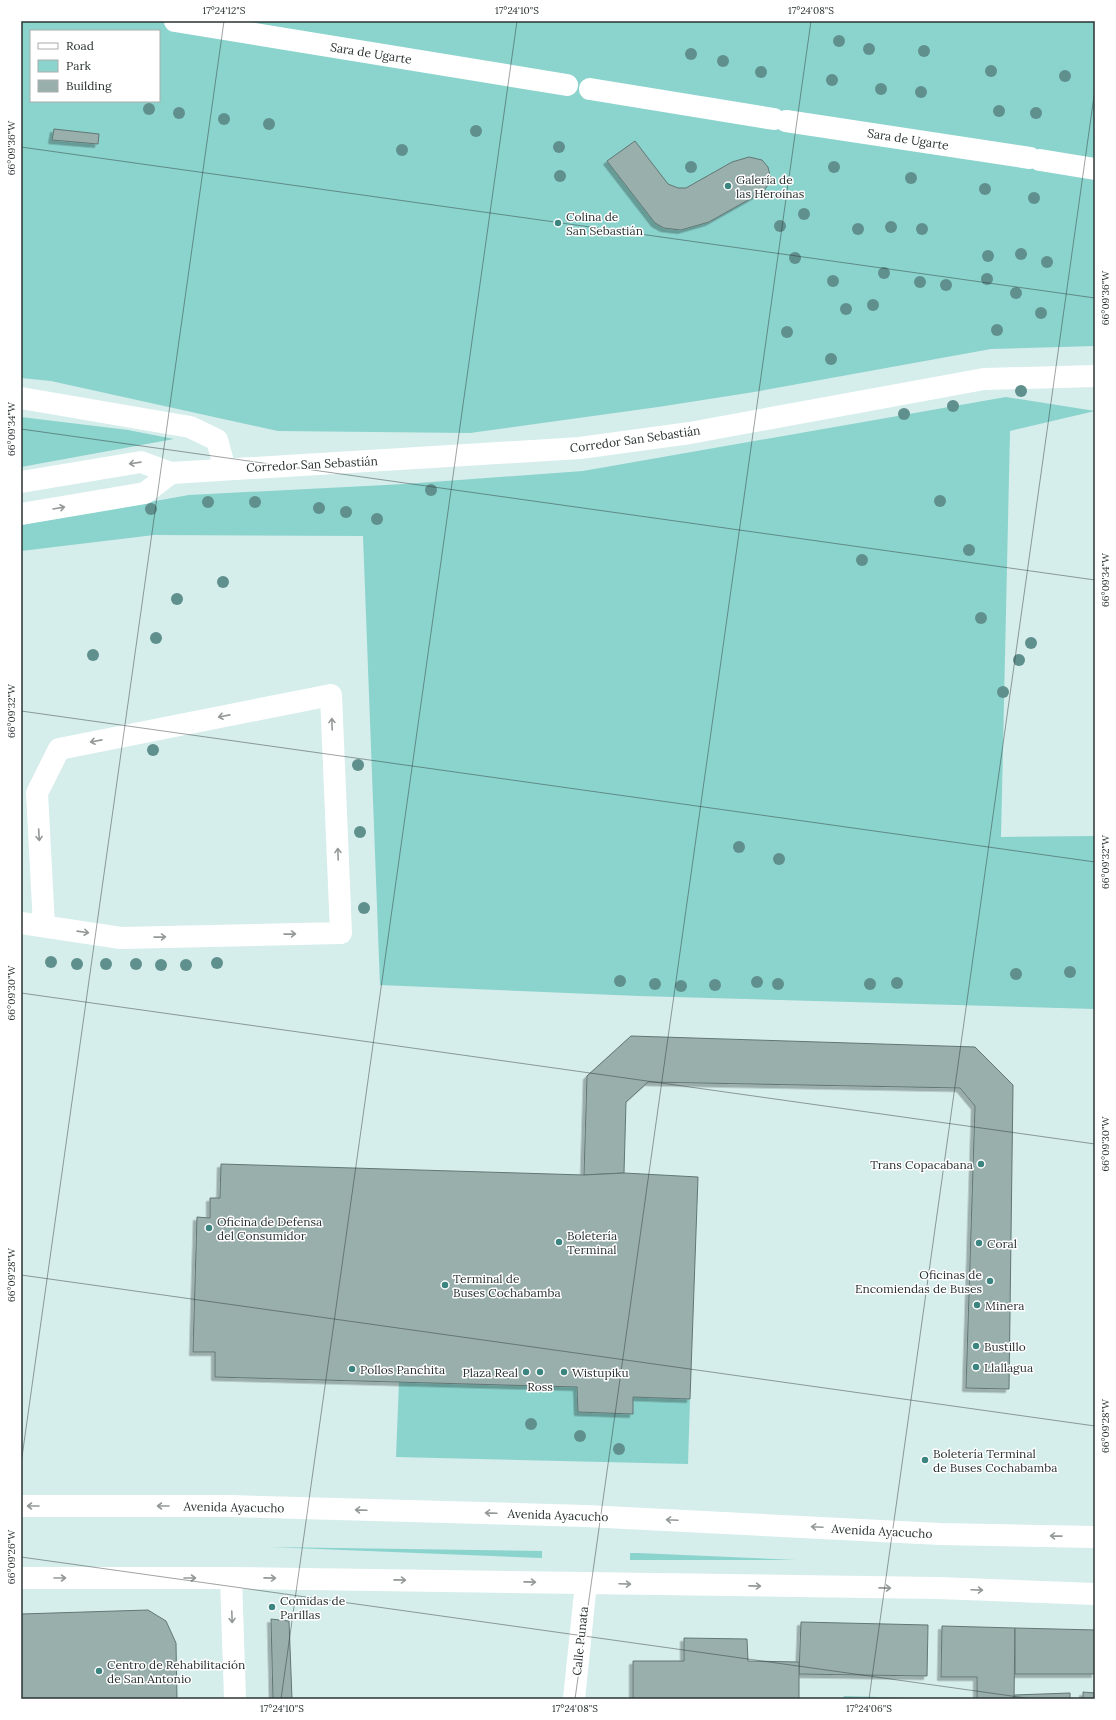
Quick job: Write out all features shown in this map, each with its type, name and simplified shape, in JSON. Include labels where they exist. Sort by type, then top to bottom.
[{"type":"street","name":"Sara de Ugarte","points":[[176,21],[567,85]]},
{"type":"street","name":"Sara de Ugarte","points":[[590,89],[1095,169]]},
{"type":"street","name":"Corredor San Sebastián","points":[[21,482],[141,462],[172,473],[580,448],[690,433],[984,379],[1095,376]]},
{"type":"street","points":[[21,398],[190,427],[217,440],[225,469]]},
{"type":"street","points":[[21,514],[146,493],[172,473]]},
{"type":"street","points":[[21,923],[121,938],[341,933],[331,695],[59,749],[37,793],[44,926]]},
{"type":"street","name":"Avenida Ayacucho","points":[[21,1506],[230,1506],[586,1516],[940,1534],[1095,1537]]},
{"type":"street","points":[[21,1578],[231,1578],[938,1588],[1095,1594]]},
{"type":"street","points":[[231,1578],[235,1699]]},
{"type":"street","name":"Calle Punata","points":[[574,1699],[586,1583]]},
{"type":"green space","name":"Colina de San Sebastián","points":[[21,21],[1095,21],[1095,346],[991,349],[754,392],[470,433],[278,431],[51,381],[21,378]]},
{"type":"green space","points":[[1006,397],[1095,411],[1010,431],[1001,837],[1095,836],[1095,1009],[639,996],[380,985],[363,536],[154,535],[21,551],[21,525],[189,495],[405,484],[583,471]]},
{"type":"green space","points":[[21,417],[128,430],[174,439],[21,467]]},
{"type":"green space","points":[[399,1382],[577,1387],[578,1412],[633,1413],[633,1397],[690,1399],[688,1464],[396,1457]]},
{"type":"green space","points":[[269,1547],[542,1551],[542,1558]]},
{"type":"green space","points":[[630,1553],[638,1553],[796,1560],[630,1560]]},
{"type":"green space","points":[[844,1696],[951,1699],[843,1699]]},
{"type":"building","points":[[54,129],[99,134],[98,144],[52,140]]},
{"type":"building","name":"Galería de las Heroínas","points":[[635,141],[668,184],[678,188],[686,188],[732,162],[749,157],[762,160],[768,167],[771,180],[764,191],[709,222],[681,230],[664,228],[655,223],[607,161]]},
{"type":"building","name":"Oficinas de Encomiendas de Buses","points":[[631,1036],[975,1047],[1013,1085],[1009,1389],[966,1388],[975,1106],[960,1088],[648,1082],[626,1102],[624,1173],[584,1175],[587,1076]]},
{"type":"building","name":"Terminal de Buses Cochabamba","points":[[221,1164],[584,1175],[624,1173],[698,1177],[690,1399],[633,1397],[633,1414],[578,1412],[577,1387],[215,1377],[215,1352],[193,1352],[197,1217],[210,1218],[210,1198],[220,1198]]},
{"type":"building","name":"Centro de Rehabilitación de San Antonio","points":[[148,1610],[166,1621],[176,1643],[177,1699],[21,1699],[21,1614]]},
{"type":"building","points":[[271,1619],[289,1621],[292,1699],[273,1699]]},
{"type":"building","points":[[801,1622],[928,1625],[927,1676],[799,1674]]},
{"type":"building","points":[[942,1626],[1015,1628],[1014,1699],[977,1699],[977,1677],[941,1677]]},
{"type":"building","points":[[1015,1628],[1095,1630],[1095,1674],[1015,1674]]},
{"type":"building","points":[[684,1638],[747,1639],[748,1661],[799,1662],[799,1699],[633,1699],[633,1661],[684,1661]]},
{"type":"building","points":[[1083,1692],[1095,1693],[1095,1699],[1083,1699]]},
{"type":"building","points":[[1070,1693],[1070,1699],[1014,1699],[1014,1695]]},
{"type":"place","name":"Galería de las Heroínas","points":[[728,186]]},
{"type":"place","name":"Colina de San Sebastián","points":[[558,223]]},
{"type":"place","name":"Trans Copacabana","points":[[981,1164]]},
{"type":"place","name":"Oficina de Defensa del Consumidor","points":[[209,1228]]},
{"type":"place","name":"Boletería Terminal","points":[[559,1242]]},
{"type":"place","name":"Coral","points":[[979,1243]]},
{"type":"place","name":"Oficinas de Encomiendas de Buses","points":[[990,1281]]},
{"type":"place","name":"Terminal de Buses Cochabamba","points":[[445,1285]]},
{"type":"place","name":"Minera","points":[[977,1305]]},
{"type":"place","name":"Bustillo","points":[[976,1346]]},
{"type":"place","name":"Llallagua","points":[[976,1367]]},
{"type":"place","name":"Pollos Panchita","points":[[352,1369]]},
{"type":"place","name":"Plaza Real","points":[[526,1372]]},
{"type":"place","name":"Ross","points":[[540,1372]]},
{"type":"place","name":"Wistupiku","points":[[564,1372]]},
{"type":"place","name":"Boletería Terminal de Buses Cochabamba","points":[[925,1460]]},
{"type":"place","name":"Comidas de Parillas","points":[[272,1607]]},
{"type":"place","name":"Centro de Rehabilitación de San Antonio","points":[[99,1671]]}]
